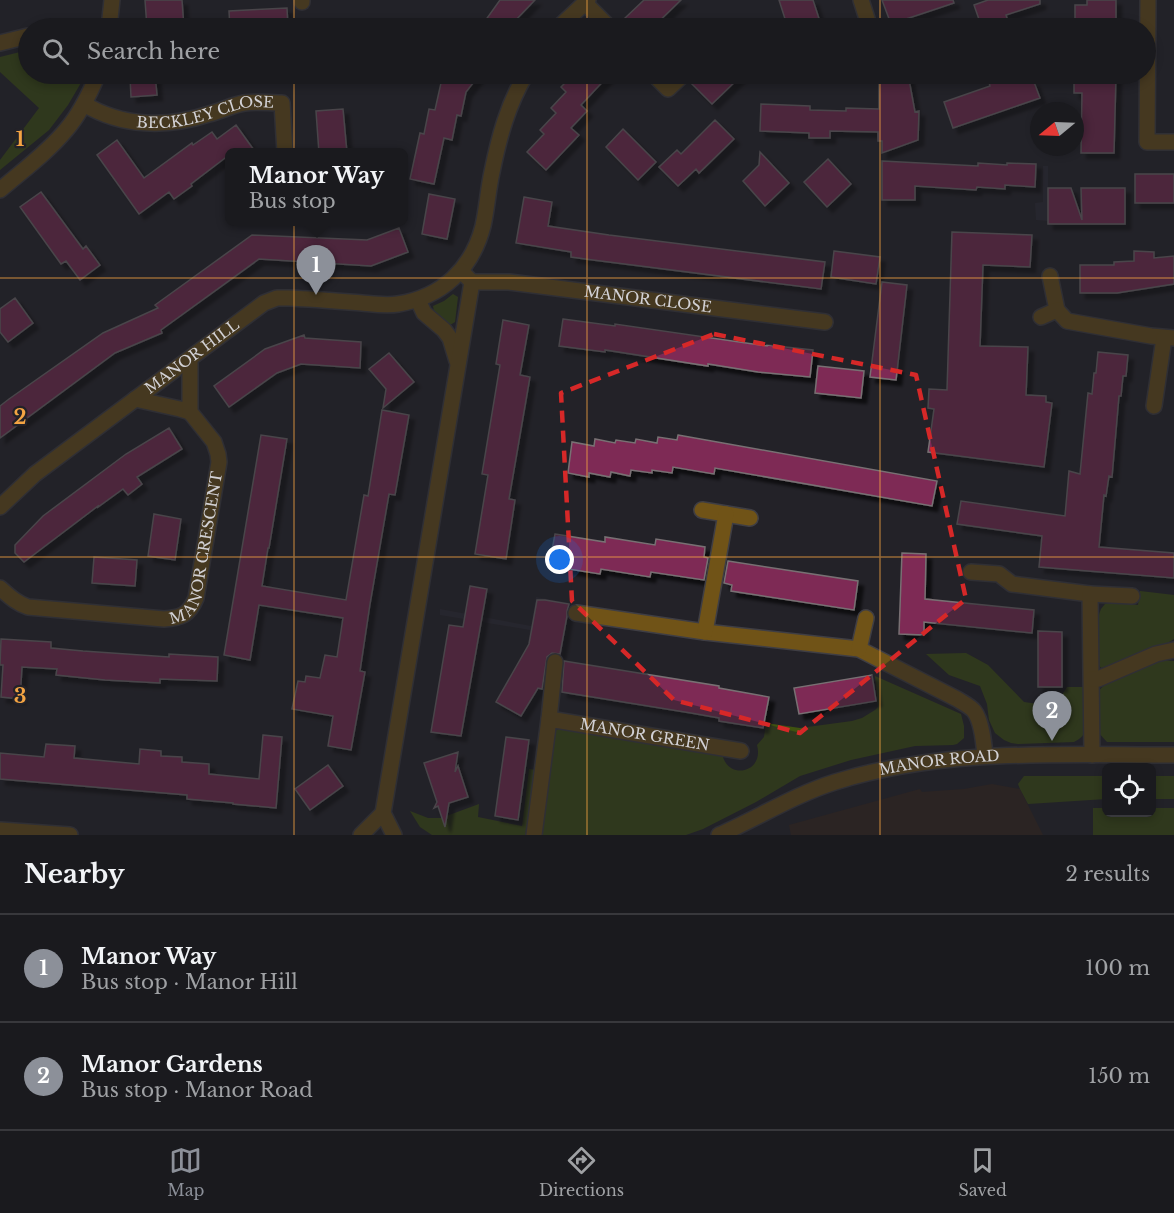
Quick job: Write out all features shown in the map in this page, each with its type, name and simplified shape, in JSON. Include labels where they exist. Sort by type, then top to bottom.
[{"type":"street","points":[[110,18],[112,0]]},
{"type":"street","points":[[861,0],[867,18]]},
{"type":"street","points":[[1148,0],[1148,18]]},
{"type":"street","points":[[569,18],[587,1],[601,18]]},
{"type":"street","points":[[0,43],[18,38]]},
{"type":"street","points":[[0,190],[67,130],[84,104],[93,84]]},
{"type":"street","points":[[361,835],[383,813],[458,364],[466,277],[483,224],[503,124],[521,84]]},
{"type":"street","points":[[1147,84],[1147,142],[1174,142]]},
{"type":"street","name":"BECKLEY CLOSE","points":[[84,104],[97,112],[125,121],[155,124],[182,121],[246,103],[282,104],[285,148]]},
{"type":"street","points":[[1050,276],[1057,310],[1067,321],[1169,338],[1154,406]]},
{"type":"street","name":"MANOR HILL","points":[[0,507],[35,474],[264,303],[277,298],[289,298],[396,305],[418,300],[450,282],[466,277]]},
{"type":"street","name":"MANOR CLOSE","points":[[466,277],[825,322]]},
{"type":"street","points":[[418,300],[424,314],[444,330],[450,338],[458,364]]},
{"type":"street","points":[[1041,317],[1057,310]]},
{"type":"street","points":[[135,399],[190,412],[190,359]]},
{"type":"street","name":"MANOR CRESCENT","points":[[0,588],[20,604],[28,607],[164,619],[184,615],[192,608],[196,598],[219,462],[214,442],[190,412]]},
{"type":"street","points":[[702,510],[750,518]]},
{"type":"street","points":[[705,632],[726,514]]},
{"type":"street","points":[[970,572],[999,574],[1012,584],[1090,594],[1132,596]]},
{"type":"street","points":[[1090,594],[1092,754]]},
{"type":"street","points":[[576,613],[705,632],[859,649],[972,709],[976,714],[986,756]]},
{"type":"street","points":[[859,649],[866,618]]},
{"type":"street","points":[[1092,679],[1098,679],[1156,654],[1174,650]]},
{"type":"street","points":[[534,835],[555,662]]},
{"type":"street","name":"MANOR GREEN","points":[[549,719],[741,751]]},
{"type":"street","name":"MANOR ROAD","points":[[718,835],[795,797],[872,771],[912,763],[986,756],[1174,754]]},
{"type":"street","points":[[383,813],[394,835]]},
{"type":"street","points":[[0,830],[70,835]]},
{"type":"highlighted area","points":[[714,334],[916,375],[966,599],[800,733],[674,700],[572,601],[561,393]]},
{"type":"shaded area","points":[[1043,166],[1048,166],[1048,221],[1036,220],[1035,203],[1043,202]]},
{"type":"shaded area","points":[[536,597],[570,603],[561,663],[526,656],[530,630],[440,615],[440,609],[531,626]]},
{"type":"shaded area","points":[[992,784],[1020,789],[1043,835],[791,835],[789,825],[920,789],[922,792]]},
{"type":"green space","points":[[18,52],[18,84],[80,84],[49,130],[0,170],[0,160],[39,108],[0,72],[0,57]]},
{"type":"green space","points":[[453,294],[458,297],[455,322],[450,325],[434,311],[433,306]]},
{"type":"green space","points":[[1140,591],[1174,595],[1174,639],[1161,647],[1101,668],[1097,662],[1098,617],[1101,609],[1105,604],[1111,602],[1138,605]]},
{"type":"green space","points":[[966,653],[988,665],[1024,702],[1056,704],[1067,687],[1087,687],[1084,734],[1074,742],[1018,744],[1004,740],[995,733],[989,720],[987,704],[980,686],[949,675],[926,654]]},
{"type":"green space","points":[[1161,660],[1174,661],[1174,742],[1107,742],[1098,732],[1098,692],[1110,681]]},
{"type":"green space","points":[[875,676],[961,714],[964,738],[953,745],[915,746],[851,760],[800,776],[756,802],[703,829],[686,835],[538,835],[555,731],[560,728],[722,752],[730,767],[744,770],[750,768],[755,762],[758,755],[757,745],[764,737],[766,723],[800,728],[852,721],[875,710],[878,707]]},
{"type":"green space","points":[[529,769],[536,770],[528,835],[432,835],[420,827],[410,811],[428,818],[441,818],[479,804],[478,817],[522,826]]},
{"type":"green space","points":[[1024,776],[1102,776],[1102,799],[1028,804],[1018,784]]},
{"type":"green space","points":[[1156,776],[1174,776],[1174,799],[1156,799]]},
{"type":"green space","points":[[1093,808],[1102,808],[1102,817],[1156,817],[1156,808],[1174,808],[1174,835],[1093,835]]},
{"type":"building","points":[[145,0],[182,0],[183,18],[146,18]]},
{"type":"building","points":[[500,0],[535,0],[518,18],[487,18]]},
{"type":"building","points":[[644,0],[681,0],[662,18],[625,18]]},
{"type":"building","points":[[779,0],[813,0],[819,18],[785,18]]},
{"type":"building","points":[[882,0],[953,0],[954,3],[909,18],[889,18]]},
{"type":"building","points":[[988,0],[1040,0],[1040,4],[1006,15],[1007,18],[979,18],[974,5]]},
{"type":"building","points":[[1087,0],[1116,0],[1116,18],[1075,18],[1075,5],[1087,5]]},
{"type":"building","points":[[287,8],[288,18],[229,18],[229,11]]},
{"type":"building","points":[[130,84],[156,84],[157,95],[131,97]]},
{"type":"building","points":[[441,84],[472,84],[466,92],[461,116],[457,115],[452,140],[444,138],[434,184],[410,179],[420,133],[424,134],[429,109],[435,110]]},
{"type":"building","points":[[564,84],[601,84],[581,105],[587,111],[571,128],[579,135],[546,170],[527,152],[544,134],[540,130],[556,113],[551,108],[566,92],[561,87]]},
{"type":"building","points":[[692,84],[733,84],[712,104]]},
{"type":"building","points":[[879,84],[910,84],[915,112],[919,111],[918,140],[882,153],[882,141],[878,141],[878,132],[830,131],[830,138],[809,138],[809,133],[760,131],[761,104],[810,106],[810,110],[879,109]]},
{"type":"building","points":[[990,84],[1035,84],[1040,98],[953,128],[944,102],[990,86]]},
{"type":"building","points":[[1074,84],[1116,84],[1114,153],[1084,153],[1082,93],[1074,93]]},
{"type":"building","points":[[343,109],[347,148],[319,148],[316,111]]},
{"type":"building","points":[[715,120],[734,139],[699,173],[696,169],[678,186],[659,167],[677,150],[681,154]]},
{"type":"building","points":[[236,125],[252,148],[225,148],[225,158],[191,184],[192,186],[174,199],[169,192],[139,214],[97,155],[117,140],[144,178],[192,143],[193,145],[212,132],[217,139]]},
{"type":"building","points":[[623,129],[656,162],[638,180],[606,147]]},
{"type":"building","points":[[760,152],[789,183],[765,206],[743,181],[759,165]]},
{"type":"building","points":[[828,159],[851,184],[827,207],[804,182]]},
{"type":"building","points":[[882,161],[978,166],[978,163],[1036,164],[1035,187],[1005,185],[1005,189],[977,187],[976,190],[915,186],[915,200],[882,200]]},
{"type":"building","points":[[1135,174],[1174,174],[1174,203],[1135,203]]},
{"type":"building","points":[[1048,188],[1071,188],[1082,220],[1081,188],[1125,188],[1125,224],[1048,224]]},
{"type":"building","points":[[41,192],[83,249],[86,246],[100,265],[80,280],[66,261],[61,264],[20,207]]},
{"type":"building","points":[[429,194],[455,199],[447,239],[422,234]]},
{"type":"building","points":[[524,197],[552,202],[548,226],[825,262],[821,289],[571,257],[571,252],[516,243]]},
{"type":"building","points":[[399,228],[408,252],[371,266],[259,259],[161,330],[162,333],[115,353],[0,438],[0,406],[103,333],[158,308],[155,305],[252,235],[367,240]]},
{"type":"building","points":[[952,232],[1032,235],[1030,267],[983,265],[980,346],[1028,347],[1026,395],[1046,396],[1046,402],[1052,403],[1044,467],[928,452],[934,409],[928,408],[929,389],[947,390]]},
{"type":"building","points":[[834,251],[880,257],[876,284],[831,277]]},
{"type":"building","points":[[1134,251],[1154,252],[1154,258],[1174,256],[1174,284],[1117,293],[1080,293],[1080,265],[1114,265],[1114,262],[1134,261]]},
{"type":"building","points":[[882,282],[907,285],[896,380],[870,377]]},
{"type":"building","points":[[15,298],[33,323],[8,342],[0,332],[0,309]]},
{"type":"building","points":[[563,319],[813,350],[810,377],[559,346]]},
{"type":"building","points":[[503,320],[529,325],[520,375],[530,377],[509,499],[515,500],[506,559],[475,554],[488,475],[482,474],[500,365],[496,364]]},
{"type":"building","points":[[304,335],[305,338],[361,342],[360,368],[301,364],[277,373],[229,407],[214,386],[265,349]]},
{"type":"building","points":[[1098,352],[1128,355],[1126,376],[1123,376],[1121,396],[1119,396],[1112,477],[1109,476],[1106,496],[1104,495],[1099,547],[1174,553],[1174,578],[1039,567],[1042,536],[957,524],[961,501],[1065,516],[1069,471],[1080,474],[1088,393],[1092,394]]},
{"type":"building","points":[[389,353],[414,382],[383,408],[386,389],[369,369]]},
{"type":"building","points":[[818,366],[864,371],[861,398],[815,393]]},
{"type":"building","points":[[382,410],[409,415],[395,495],[389,494],[360,671],[365,672],[351,750],[328,746],[333,716],[292,709],[298,681],[305,682],[306,676],[320,678],[325,655],[337,657],[343,618],[259,605],[250,660],[224,655],[261,435],[287,439],[262,586],[346,600],[364,495],[368,496]]},
{"type":"building","points":[[169,428],[182,449],[137,477],[142,484],[128,495],[123,489],[24,562],[15,553],[15,545],[43,516],[126,454]]},
{"type":"building","points":[[678,435],[937,481],[932,506],[715,468],[714,474],[673,467],[672,473],[631,470],[630,476],[611,472],[610,477],[589,473],[589,477],[568,473],[572,442],[594,446],[595,439],[615,443],[616,440],[635,443],[636,439],[657,443],[658,437],[677,440]]},
{"type":"building","points":[[154,514],[181,519],[175,560],[148,556]]},
{"type":"building","points":[[555,534],[605,542],[605,537],[655,545],[656,539],[705,547],[704,557],[708,558],[704,580],[651,572],[650,577],[601,569],[600,574],[549,566]]},
{"type":"building","points":[[902,553],[926,554],[925,599],[1034,610],[1032,633],[924,622],[924,635],[899,634]]},
{"type":"building","points":[[94,557],[137,560],[135,586],[92,583]]},
{"type":"building","points":[[728,561],[858,581],[854,610],[731,591],[732,585],[724,583]]},
{"type":"building","points":[[470,586],[487,589],[461,736],[431,732],[449,625],[463,627]]},
{"type":"building","points":[[537,600],[569,604],[560,654],[552,653],[547,657],[542,689],[538,688],[521,716],[496,702],[529,644]]},
{"type":"building","points":[[1038,631],[1062,632],[1062,687],[1038,687]]},
{"type":"building","points":[[1,639],[51,642],[51,648],[83,651],[169,657],[169,654],[218,657],[217,681],[160,679],[160,683],[105,680],[56,675],[57,669],[22,667],[20,699],[1,697],[3,665],[0,665]]},
{"type":"building","points":[[564,661],[719,686],[719,688],[769,697],[763,728],[719,721],[719,718],[562,692]]},
{"type":"building","points":[[872,675],[876,701],[799,714],[794,688]]},
{"type":"building","points":[[263,735],[282,737],[276,808],[187,799],[187,795],[0,779],[0,753],[44,757],[46,744],[75,746],[74,758],[139,764],[140,749],[161,751],[161,756],[182,757],[182,762],[209,764],[209,774],[259,779]]},
{"type":"building","points":[[506,737],[529,740],[518,820],[495,816]]},
{"type":"building","points":[[458,752],[455,772],[458,766],[468,797],[449,803],[445,827],[438,806],[434,808],[437,802],[424,763]]},
{"type":"building","points":[[328,765],[343,786],[310,810],[295,789]]},
{"type":"place","name":"Manor Way","points":[[316,295]]},
{"type":"place","name":"Manor Gardens","points":[[1052,741]]}]
